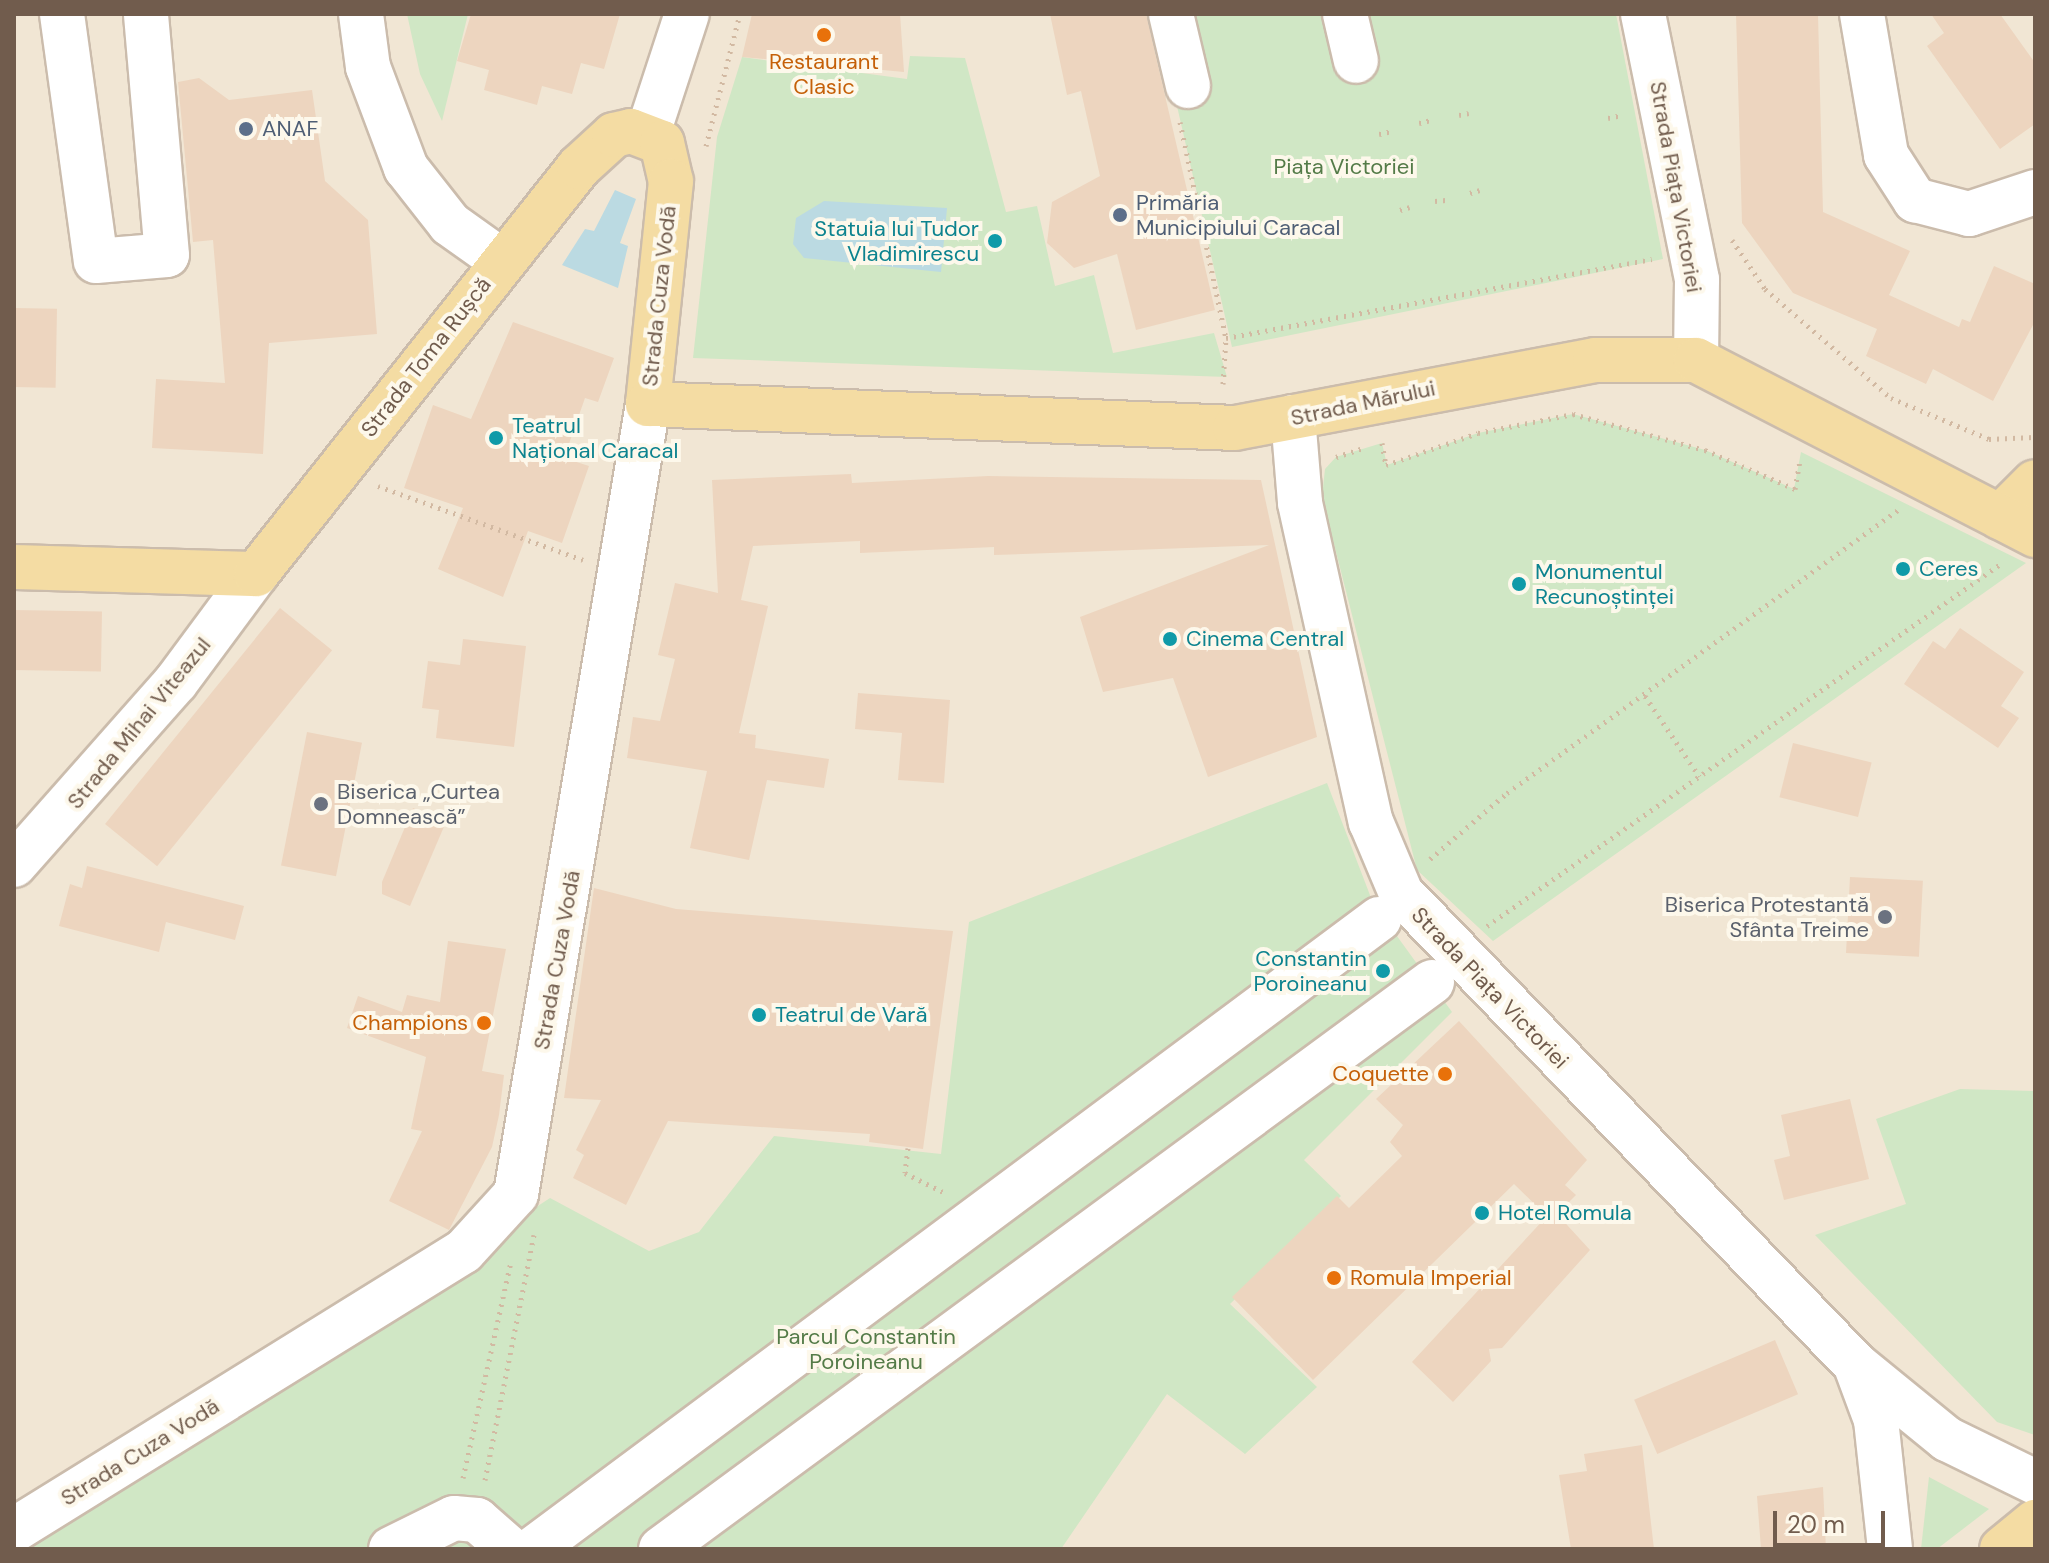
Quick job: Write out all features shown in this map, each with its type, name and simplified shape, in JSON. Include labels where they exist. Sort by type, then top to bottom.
[{"type":"main road","points":[[502,261],[598,147],[614,135],[648,133]]},
{"type":"main road","name":"Strada Cuza Vodă","points":[[648,133],[669,157],[671,181],[648,404]]},
{"type":"main road","name":"Strada Toma Rușcă","points":[[256,574],[502,261]]},
{"type":"main road","name":"Strada Mărului","points":[[648,404],[1235,428],[1595,360],[1696,360],[2012,534]]},
{"type":"main road","points":[[2012,534],[2035,482]]},
{"type":"main road","points":[[14,567],[256,574]]},
{"type":"main road","points":[[2002,1549],[2035,1522]]},
{"type":"street","points":[[62,14],[96,261],[167,255],[146,14]]},
{"type":"street","name":"Strada Toma Rușcă","points":[[361,14],[372,81],[406,168],[450,224],[502,261]]},
{"type":"street","points":[[648,133],[687,14]]},
{"type":"street","points":[[1171,14],[1185,101]]},
{"type":"street","points":[[1345,14],[1356,61]]},
{"type":"street","name":"Strada Piața Victoriei","points":[[1643,14],[1697,280],[1696,360]]},
{"type":"street","points":[[1862,14],[1886,155],[1915,200],[1969,214],[2035,192]]},
{"type":"street","name":"Strada Cuza Vodă","points":[[14,1530],[464,1251],[524,1210],[648,404]]},
{"type":"street","name":"Strada Piața Victoriei","points":[[1293,417],[1300,503],[1371,822],[1401,893],[1855,1364],[1947,1439],[2035,1482]]},
{"type":"street","name":"Strada Mihai Viteazul","points":[[14,865],[176,682],[256,574]]},
{"type":"street","points":[[533,1549],[1379,919]]},
{"type":"street","points":[[661,1549],[1432,982]]},
{"type":"street","name":"Strada Piața Victoriei","points":[[1855,1364],[1876,1420],[1890,1549]]},
{"type":"street","points":[[391,1549],[466,1519],[510,1549]]},
{"type":"path","points":[[706,152],[740,14]]},
{"type":"path","points":[[1185,101],[1178,129],[1226,338],[1226,384],[1210,384]]},
{"type":"path","points":[[1459,115],[1469,113]]},
{"type":"path","points":[[1419,123],[1431,120]]},
{"type":"path","points":[[1379,134],[1392,131]]},
{"type":"path","points":[[1470,193],[1480,190]]},
{"type":"path","points":[[1435,201],[1446,200]]},
{"type":"path","points":[[1400,210],[1410,207]]},
{"type":"path","points":[[1722,226],[1765,289],[1891,398],[1989,439],[2035,437]]},
{"type":"path","points":[[1226,338],[1661,257]]},
{"type":"path","points":[[1330,463],[1382,443],[1386,465],[1478,433],[1573,414],[1705,450],[1795,489],[1801,452],[1814,459]]},
{"type":"path","points":[[365,482],[592,563],[594,548]]},
{"type":"path","points":[[1891,499],[1916,511]]},
{"type":"path","points":[[1417,870],[1507,793],[1645,696],[1904,505]]},
{"type":"path","points":[[1480,931],[2012,556],[2012,534]]},
{"type":"path","points":[[1645,696],[1699,776]]},
{"type":"path","points":[[908,1148],[905,1173],[983,1213]]},
{"type":"path","points":[[466,1519],[524,1210]]},
{"type":"path","points":[[466,1519],[524,1210]]},
{"type":"shaded area","points":[[14,14],[2035,14],[2035,1549],[14,1549]]},
{"type":"green space","points":[[407,14],[468,14],[442,121],[420,74]]},
{"type":"green space","name":"Piața Victoriei","points":[[1156,14],[1616,14],[1663,259],[1232,347]]},
{"type":"green space","points":[[910,56],[965,58],[1006,212],[1037,206],[1055,286],[1094,275],[1113,353],[1214,333],[1227,377],[693,358],[717,137],[742,57],[907,79]]},
{"type":"green space","points":[[1573,414],[1705,450],[1794,489],[1801,452],[2026,563],[1493,941],[1417,870],[1322,497],[1325,469],[1336,457],[1382,443],[1387,465],[1478,433]]},
{"type":"green space","name":"Parcul Constantin Poroineanu","points":[[1327,783],[1373,903],[1452,1012],[1304,1160],[1341,1196],[1230,1304],[1317,1387],[1245,1454],[1167,1394],[1061,1549],[17,1549],[550,1198],[649,1251],[699,1232],[774,1136],[941,1154],[969,922]]},
{"type":"green space","points":[[1960,1089],[2035,1091],[2035,1435],[1997,1422],[1815,1235],[1906,1204],[1876,1119]]},
{"type":"green space","points":[[1929,1477],[1989,1509],[1937,1549],[1921,1549]]},
{"type":"water","points":[[615,190],[636,199],[620,243],[628,246],[618,288],[562,265],[585,229],[594,231]]},
{"type":"water","points":[[824,201],[947,208],[941,272],[804,258],[793,244],[796,218]]},
{"type":"building","points":[[471,14],[620,14],[604,69],[581,63],[572,94],[542,86],[537,105],[484,90],[489,70],[457,61]]},
{"type":"building","name":"Restaurant Clasic","points":[[752,14],[900,14],[904,72],[742,57]]},
{"type":"building","name":"Primăria Municipiului Caracal","points":[[1050,14],[1146,14],[1215,310],[1136,330],[1117,254],[1074,268],[1047,243],[1052,202],[1100,176],[1081,91],[1067,95]]},
{"type":"building","points":[[1736,14],[1818,14],[1823,212],[1910,251],[1889,295],[1959,327],[1962,319],[1970,322],[1994,266],[2035,284],[2035,321],[1993,401],[1933,369],[1926,384],[1866,356],[1877,329],[1793,293],[1742,223]]},
{"type":"building","points":[[1931,14],[2000,14],[2035,63],[2035,124],[2000,149],[1927,46],[1944,33]]},
{"type":"building","points":[[199,78],[229,100],[312,90],[325,181],[368,220],[377,334],[269,343],[263,454],[152,448],[156,379],[225,383],[213,240],[193,242],[178,82]]},
{"type":"building","points":[[14,308],[57,309],[56,388],[14,387]]},
{"type":"building","name":"Teatrul Național Caracal","points":[[513,322],[614,358],[598,402],[585,398],[564,458],[589,466],[562,543],[528,531],[503,597],[438,569],[463,508],[404,488],[433,405],[471,419]]},
{"type":"building","points":[[851,474],[852,483],[988,476],[1261,480],[1317,737],[1208,777],[1173,678],[1103,692],[1080,617],[1269,545],[994,555],[994,547],[860,553],[860,541],[753,546],[741,600],[768,606],[739,733],[756,735],[755,748],[829,759],[824,788],[767,780],[749,860],[690,848],[707,771],[627,758],[633,717],[660,721],[675,659],[658,655],[675,583],[718,593],[712,480]]},
{"type":"building","points":[[280,608],[332,650],[157,866],[105,824]]},
{"type":"building","points":[[14,610],[102,612],[101,672],[14,670]]},
{"type":"building","points":[[1960,628],[2024,672],[2001,706],[2019,718],[1998,748],[1904,684],[1933,641],[1945,649]]},
{"type":"building","points":[[463,639],[526,646],[514,747],[436,738],[439,710],[422,708],[428,661],[460,665]]},
{"type":"building","points":[[858,693],[950,700],[944,783],[898,780],[902,733],[855,729]]},
{"type":"building","name":"Biserica „Curtea Domnească”","points":[[307,732],[362,743],[336,876],[281,866]]},
{"type":"building","points":[[1793,743],[1872,763],[1858,817],[1779,797]]},
{"type":"building","points":[[413,808],[446,822],[410,906],[382,894],[382,882]]},
{"type":"building","points":[[87,866],[244,906],[235,940],[166,922],[159,952],[59,926],[70,884],[82,888]]},
{"type":"building","points":[[1850,877],[1923,881],[1919,957],[1846,953]]},
{"type":"building","name":"Teatrul de Vară","points":[[594,888],[676,909],[953,931],[923,1149],[869,1142],[870,1134],[668,1121],[626,1205],[573,1178],[584,1155],[576,1150],[601,1100],[564,1098]]},
{"type":"building","points":[[448,941],[506,949],[482,1071],[504,1075],[499,1115],[492,1147],[449,1230],[389,1201],[422,1131],[411,1129],[426,1057],[347,1028],[358,996],[402,1012],[407,995],[440,1002]]},
{"type":"building","points":[[1459,1021],[1587,1160],[1565,1185],[1576,1195],[1557,1214],[1590,1250],[1502,1348],[1489,1349],[1491,1361],[1453,1402],[1412,1362],[1547,1216],[1514,1184],[1313,1380],[1232,1297],[1337,1196],[1349,1208],[1402,1156],[1390,1142],[1403,1125],[1376,1099]]},
{"type":"building","points":[[1850,1099],[1869,1179],[1784,1200],[1774,1160],[1790,1156],[1781,1115]]},
{"type":"building","points":[[1775,1340],[1798,1394],[1657,1454],[1634,1400]]},
{"type":"building","points":[[1642,1445],[1654,1549],[1571,1549],[1559,1475],[1587,1471],[1584,1454]]},
{"type":"building","points":[[1823,1487],[1826,1549],[1761,1549],[1757,1496]]},
{"type":"place","name":"Restaurant Clasic","points":[[824,35]]},
{"type":"place","name":"ANAF","points":[[246,129]]},
{"type":"place","name":"Primăria Municipiului Caracal","points":[[1120,215]]},
{"type":"place","name":"Statuia lui Tudor Vladimirescu","points":[[995,241]]},
{"type":"place","name":"Teatrul Național Caracal","points":[[496,438]]},
{"type":"place","name":"Ceres","points":[[1903,569]]},
{"type":"place","name":"Monumentul Recunoștinței","points":[[1519,584]]},
{"type":"place","name":"Cinema Central","points":[[1170,639]]},
{"type":"place","name":"Biserica „Curtea Domnească”","points":[[321,804]]},
{"type":"place","name":"Biserica Protestantă Sfânta Treime","points":[[1885,917]]},
{"type":"place","name":"Constantin Poroineanu","points":[[1383,971]]},
{"type":"place","name":"Teatrul de Vară","points":[[759,1015]]},
{"type":"place","name":"Champions","points":[[484,1023]]},
{"type":"place","name":"Coquette","points":[[1445,1074]]},
{"type":"place","name":"Hotel Romula","points":[[1482,1213]]},
{"type":"place","name":"Romula Imperial","points":[[1334,1278]]}]
